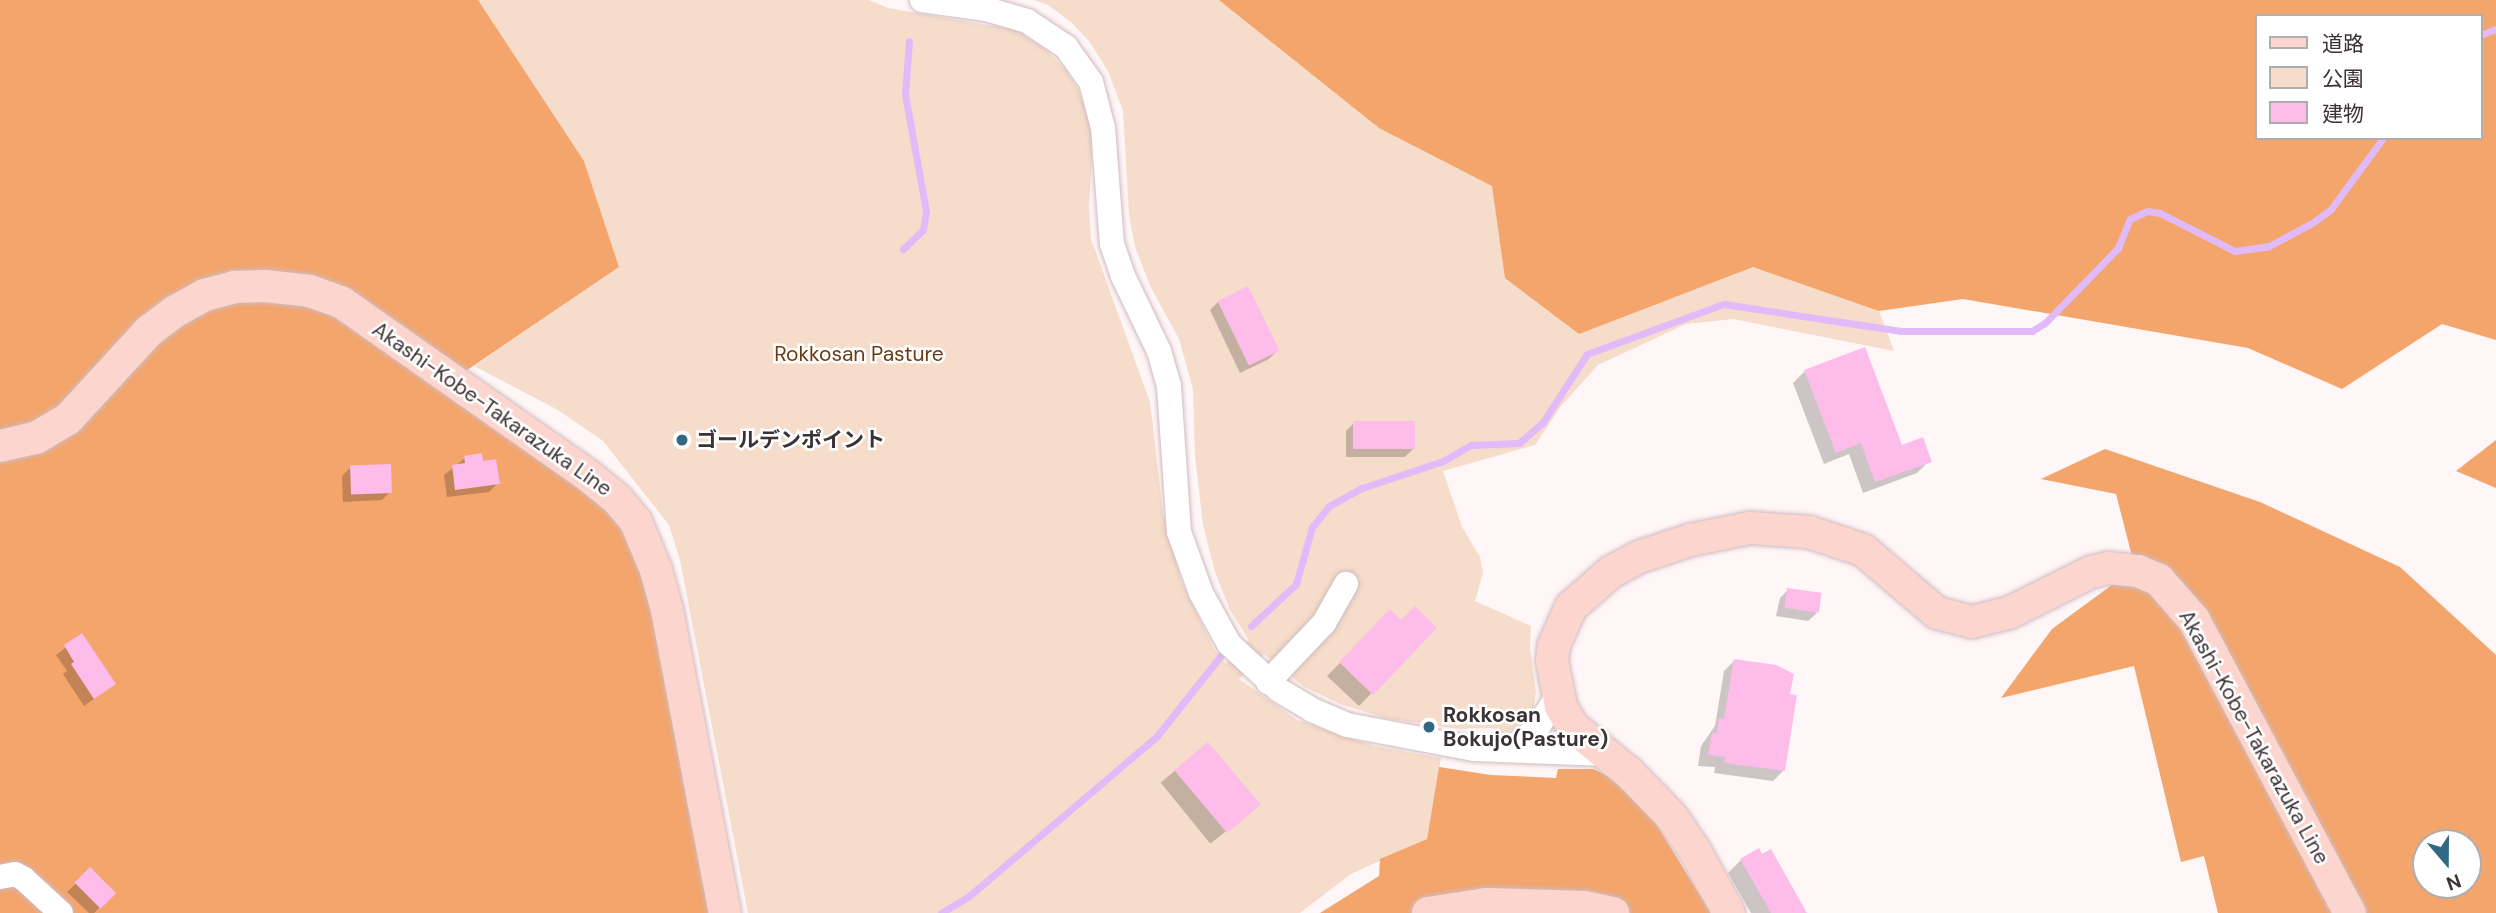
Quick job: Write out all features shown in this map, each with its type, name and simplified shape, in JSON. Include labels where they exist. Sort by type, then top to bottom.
[{"type":"main road","name":"Akashi-Kobe-Takarazuka Line","points":[[0,446],[36,438],[68,419],[155,326],[205,295],[234,287],[265,286],[310,291],[341,302],[580,470],[617,499],[636,522],[664,595],[724,913]]},
{"type":"main road","name":"Akashi-Kobe-Takarazuka Line","points":[[1729,913],[1695,851],[1672,817],[1606,754],[1572,726],[1558,695],[1552,661],[1553,645],[1571,607],[1611,572],[1639,557],[1690,540],[1750,528],[1809,532],[1864,550],[1937,613],[1972,622],[1990,620],[2018,609],[2091,572],[2120,567],[2159,580],[2193,620],[2350,913]]},
{"type":"main road","points":[[1428,913],[1487,904],[1584,907],[1613,913]]},
{"type":"street","points":[[922,0],[986,9],[1027,21],[1066,47],[1091,82],[1103,128],[1112,244],[1123,276],[1159,351],[1169,386],[1179,532],[1201,593],[1229,644],[1252,667],[1312,710],[1347,725],[1442,744],[1504,750],[1606,754]]},
{"type":"street","points":[[1252,667],[1324,622],[1346,584]]},
{"type":"street","points":[[1504,750],[1522,741],[1538,727],[1558,695]]},
{"type":"street","points":[[0,877],[15,874],[24,879],[61,913]]},
{"type":"green space","name":"Rokkosan Pasture","points":[[478,0],[869,0],[888,8],[1016,30],[1044,48],[1066,70],[1079,91],[1088,116],[1093,137],[1089,208],[1091,239],[1150,402],[1163,513],[1182,583],[1214,649],[1226,664],[1249,640],[1230,610],[1215,572],[1203,525],[1195,456],[1193,389],[1179,339],[1151,288],[1135,247],[1129,215],[1123,111],[1108,71],[1089,41],[1071,22],[1048,5],[1034,0],[1709,0],[1879,311],[1894,351],[1733,319],[1686,324],[1598,365],[1561,406],[1535,445],[1443,471],[1462,527],[1480,557],[1483,573],[1475,601],[1531,626],[1530,648],[1536,692],[1533,711],[1514,729],[1493,737],[1494,728],[1461,729],[1389,719],[1340,704],[1303,686],[1264,654],[1239,679],[1297,720],[1374,746],[1441,758],[1427,839],[1351,874],[1300,913],[748,913],[680,560],[669,525],[603,441],[558,410],[474,366],[619,267],[584,161]]},
{"type":"shaded area","points":[[0,0],[478,0],[584,161],[619,267],[448,383],[589,486],[628,532],[654,615],[688,807],[711,913],[0,913]]},
{"type":"shaded area","points":[[1219,0],[2496,0],[2496,340],[2442,324],[2342,389],[2248,348],[1963,299],[1879,311],[1753,267],[1579,334],[1505,278],[1492,186],[1379,128]]},
{"type":"shaded area","points":[[2496,440],[2496,488],[2456,471]]},
{"type":"shaded area","points":[[2105,449],[2260,502],[2400,567],[2496,655],[2496,913],[2218,913],[2204,856],[2181,862],[2134,666],[2001,698],[2052,629],[2135,568],[2116,494],[2041,479]]},
{"type":"shaded area","points":[[1439,767],[1491,775],[1556,778],[1558,769],[1594,769],[1619,782],[1644,806],[1711,913],[1320,913],[1379,876],[1380,859],[1427,839]]},
{"type":"building","points":[[1248,286],[1280,351],[1249,366],[1217,301]]},
{"type":"building","points":[[1865,347],[1902,445],[1923,437],[1932,462],[1875,482],[1861,443],[1836,453],[1804,370]]},
{"type":"building","points":[[1353,421],[1415,421],[1415,449],[1353,449]]},
{"type":"building","points":[[482,453],[483,461],[496,459],[500,484],[455,490],[452,465],[465,463],[464,456]]},
{"type":"building","points":[[391,464],[392,493],[351,494],[350,465]]},
{"type":"building","points":[[1787,588],[1822,593],[1819,613],[1784,608]]},
{"type":"building","points":[[1415,606],[1437,628],[1373,695],[1339,662],[1390,609],[1401,620]]},
{"type":"building","points":[[82,633],[116,684],[94,699],[71,664],[74,662],[64,645]]},
{"type":"building","points":[[1734,659],[1776,665],[1794,674],[1790,694],[1797,695],[1785,771],[1724,763],[1725,757],[1708,755],[1712,733],[1717,733],[1719,718],[1724,719]]},
{"type":"building","points":[[1208,742],[1261,805],[1227,833],[1174,770]]},
{"type":"building","points":[[1759,848],[1762,854],[1771,849],[1807,913],[1771,913],[1740,859]]},
{"type":"building","points":[[90,867],[116,893],[101,909],[74,883]]},
{"type":"waterway","points":[[2482,34],[2496,29]]},
{"type":"waterway","points":[[903,249],[923,230],[926,211],[905,94],[909,41]]},
{"type":"waterway","points":[[1251,626],[1296,584],[1312,527],[1329,506],[1362,488],[1443,461],[1471,445],[1519,443],[1543,422],[1587,354],[1724,304],[1901,331],[2032,331],[2045,323],[2118,248],[2130,219],[2147,211],[2160,213],[2235,251],[2269,246],[2312,223],[2331,209],[2382,140]]},
{"type":"waterway","points":[[941,913],[968,897],[1157,736],[1222,654]]},
{"type":"place","name":"ゴールデンポイント","points":[[682,440]]},
{"type":"place","name":"Rokkosan Bokujo(Pasture)","points":[[1429,727]]}]
